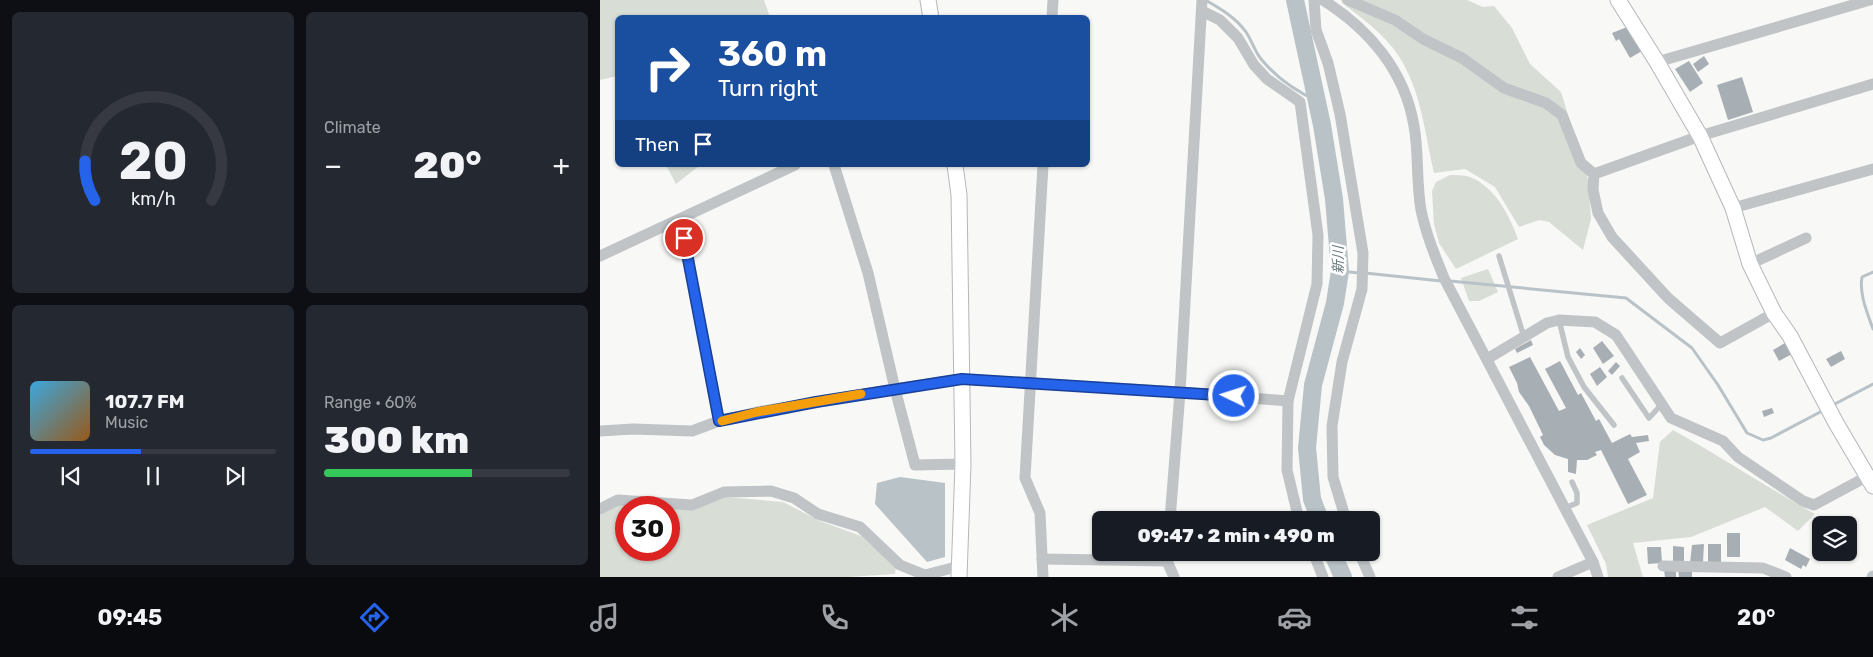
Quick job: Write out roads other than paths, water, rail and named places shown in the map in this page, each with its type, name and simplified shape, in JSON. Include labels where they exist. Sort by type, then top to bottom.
[{"type":"street","points":[[928,0],[930,15]]},
{"type":"street","points":[[1052,15],[1053,0]]},
{"type":"street","points":[[1314,0],[1316,30],[1328,63],[1340,114],[1363,254],[1362,289],[1342,362],[1332,426],[1333,477],[1343,511]]},
{"type":"street","points":[[1323,0],[1363,30],[1394,68],[1406,94],[1414,126],[1421,207],[1426,235],[1444,278],[1593,562],[1598,577]]},
{"type":"street","points":[[1348,0],[1395,20],[1422,39],[1462,58],[1504,88],[1546,103],[1562,115],[1581,163],[1594,174]]},
{"type":"street","points":[[1487,359],[1547,323],[1559,320],[1595,322],[1616,336],[1671,418],[1724,441],[1738,457],[1803,501],[1814,505],[1871,479],[1836,423],[1790,336],[1774,313],[1750,264],[1733,208],[1700,136],[1618,0]]},
{"type":"street","points":[[1657,62],[1870,0]]},
{"type":"street","points":[[1171,511],[1180,392],[1202,5]]},
{"type":"street","points":[[1202,5],[1238,38],[1254,65],[1267,79],[1300,102],[1318,234],[1318,284],[1288,401],[1287,470],[1297,511]]},
{"type":"street","points":[[1594,174],[1700,136],[1873,84]]},
{"type":"street","points":[[600,256],[681,220],[791,167]]},
{"type":"street","points":[[835,167],[868,273],[915,465],[963,464]]},
{"type":"street","points":[[600,509],[618,500],[692,505],[724,492],[771,491],[794,498],[818,514],[860,527],[900,565],[925,575],[959,572],[963,464],[959,195],[955,167]]},
{"type":"street","points":[[1042,167],[1025,478],[1040,513],[1044,577]]},
{"type":"street","points":[[1733,208],[1873,169]]},
{"type":"street","points":[[1594,174],[1593,190],[1598,213],[1612,237],[1658,288],[1720,342],[1774,313]]},
{"type":"street","points":[[681,220],[719,421]]},
{"type":"street","points":[[1750,264],[1806,238]]},
{"type":"street","points":[[600,431],[633,429],[692,431],[719,421],[757,412],[962,379],[1180,392],[1288,401]]},
{"type":"street","points":[[1042,559],[1092,558]]},
{"type":"street","points":[[1169,561],[1174,577]]},
{"type":"street","points":[[1317,561],[1323,577]]},
{"type":"street","points":[[1364,561],[1370,577]]},
{"type":"street","points":[[1558,577],[1593,562]]},
{"type":"street","points":[[1663,566],[1703,572],[1763,568],[1786,577]]},
{"type":"lane","points":[[1499,256],[1524,337]]},
{"type":"lane","points":[[1559,320],[1568,357],[1584,387],[1614,425]]},
{"type":"lane","points":[[1622,378],[1649,418],[1662,404]]},
{"type":"lane","points":[[1565,508],[1577,503],[1577,493],[1572,482]]},
{"type":"waterway","name":"新川","points":[[1295,0],[1322,125],[1334,199],[1340,271],[1335,303],[1313,385],[1307,448],[1312,499],[1317,511]]},
{"type":"waterway","points":[[1207,1],[1238,22],[1248,35],[1259,56],[1273,72],[1295,89],[1318,101]]},
{"type":"waterway","points":[[1340,271],[1359,273]]},
{"type":"waterway","points":[[1873,272],[1862,277],[1861,283],[1864,303],[1873,329]]},
{"type":"waterway","points":[[1365,273],[1441,281]]},
{"type":"waterway","points":[[1450,281],[1626,298],[1692,348],[1718,385],[1747,433],[1763,440],[1771,438],[1824,410]]},
{"type":"waterway","points":[[1831,406],[1873,384]]},
{"type":"waterway","name":"新川","points":[[1336,561],[1343,577]]}]
